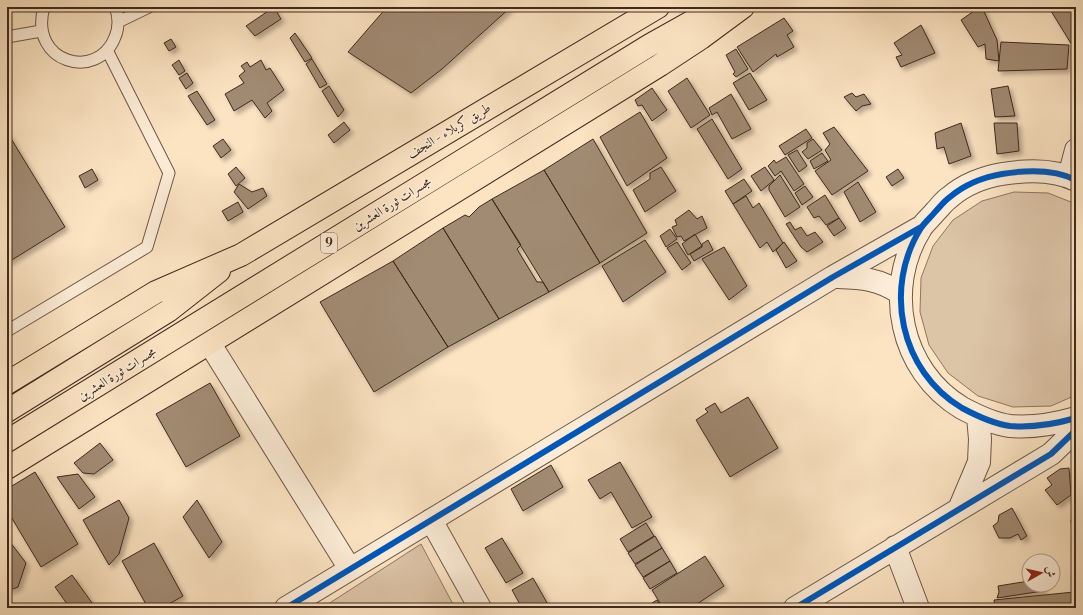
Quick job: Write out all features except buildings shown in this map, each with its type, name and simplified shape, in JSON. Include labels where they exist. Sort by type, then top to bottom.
[{"type":"highway","name":"طريق کربلاء - النجف","points":[[241,255],[658,7]]},
{"type":"highway","name":"مجسرات ثورة العشرين","points":[[7,441],[650,45],[718,7]]},
{"type":"highway","points":[[7,468],[660,65],[701,38],[743,7]]},
{"type":"highway","name":"مجسرات ثورة العشرين","points":[[7,411],[122,341],[192,294],[241,255]]},
{"type":"highway","points":[[7,383],[156,292],[241,255]]},
{"type":"street","points":[[292,607],[350,569],[431,520],[834,277],[921,227],[950,196],[987,176],[1028,170],[1072,178],[1076,150]]},
{"type":"street","points":[[921,227],[906,258],[900,292],[902,323],[912,353],[929,379],[951,401],[978,416],[1010,426],[1043,426],[1076,418]]},
{"type":"street","points":[[834,277],[866,278],[886,284],[900,292]]},
{"type":"street","points":[[210,344],[350,569]]},
{"type":"street","points":[[960,508],[979,462],[980,439],[978,416]]},
{"type":"street","points":[[795,608],[1051,454],[1076,430]]},
{"type":"street","points":[[431,520],[480,608]]},
{"type":"street","points":[[895,547],[918,608]]},
{"type":"lane","points":[[44,7],[41,18],[41,32],[53,52],[69,60],[86,61],[98,57],[107,50],[117,32],[118,22],[115,7]]},
{"type":"lane","points":[[118,22],[148,7]]},
{"type":"lane","points":[[7,37],[41,32]]},
{"type":"lane","points":[[7,331],[147,247],[169,173],[107,50]]},
{"type":"shaded area","points":[[1014,192],[1048,193],[1076,204],[1076,395],[1051,406],[1013,407],[978,396],[948,373],[929,345],[920,312],[921,278],[933,246],[953,220],[982,201]]},
{"type":"shaded area","points":[[421,544],[455,608],[322,608]]},
{"type":"cycle path","points":[[1076,180],[1067,176],[1040,171],[1011,173],[981,179],[956,193],[944,202],[921,228],[909,251],[903,276],[901,302],[904,327],[912,351],[924,373],[941,392],[962,408],[986,419],[1010,426],[1044,425],[1076,418]]},
{"type":"cycle path","points":[[286,608],[833,277],[921,227]]},
{"type":"cycle path","points":[[795,608],[1051,454],[1076,430]]}]
